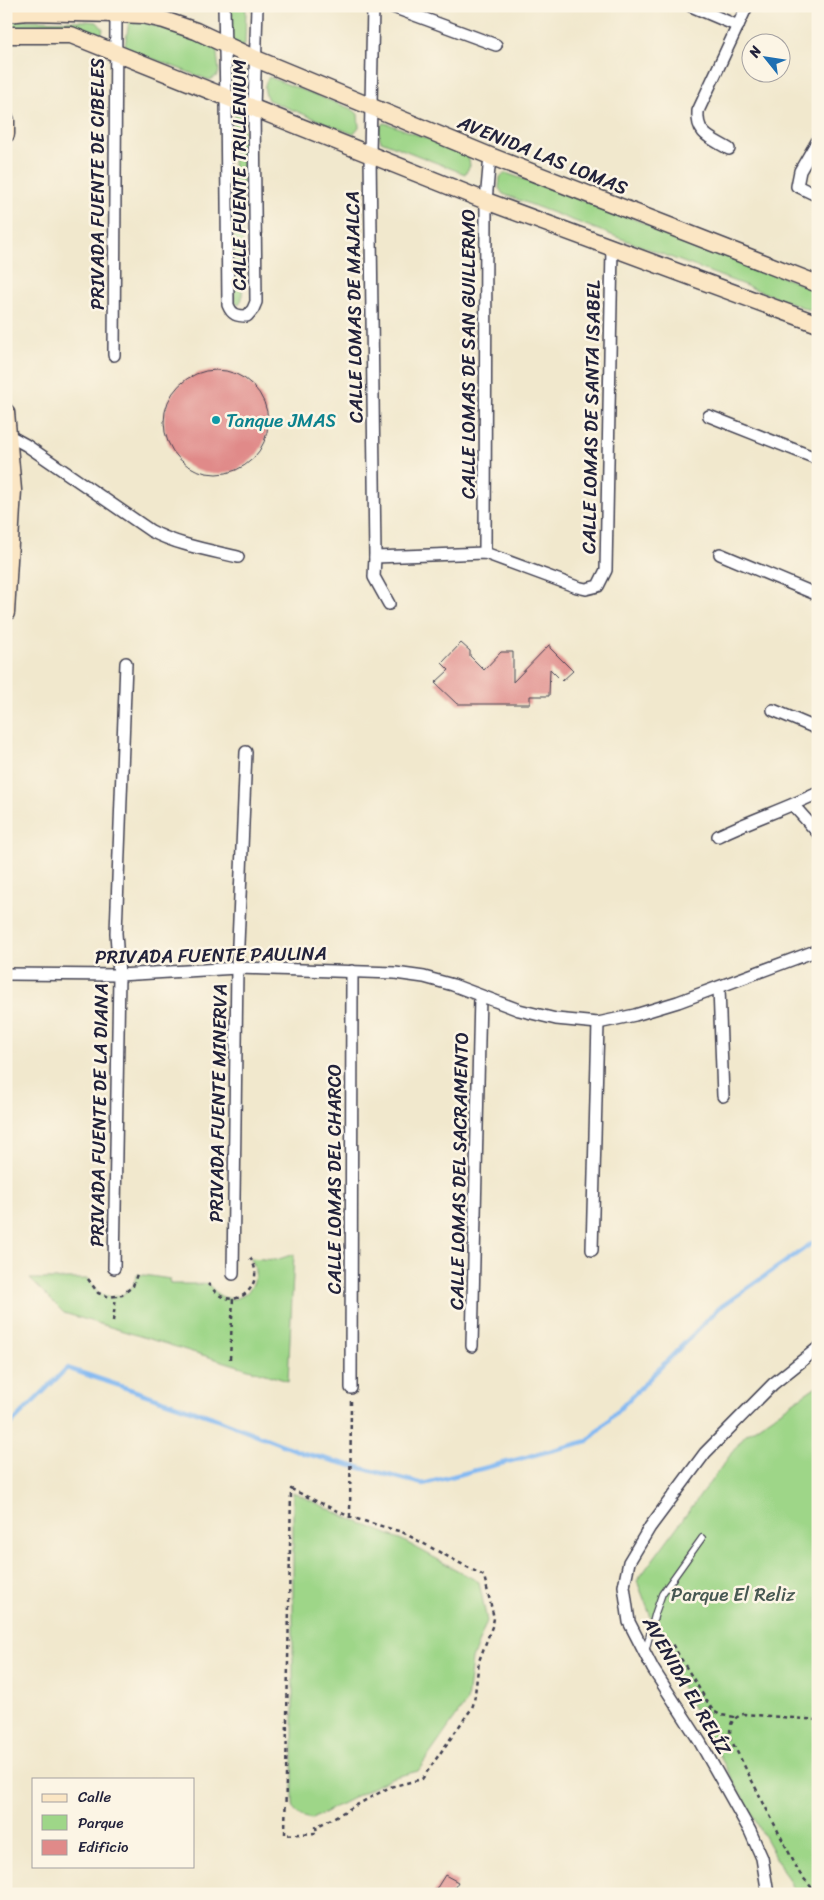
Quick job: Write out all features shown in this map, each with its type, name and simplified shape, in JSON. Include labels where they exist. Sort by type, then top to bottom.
[{"type":"main road","name":"AVENIDA LAS LOMAS","points":[[6,14],[28,12],[142,15],[196,30],[256,59],[370,107],[818,284]]},
{"type":"main road","points":[[6,35],[71,34],[226,98],[486,201],[818,324]]},
{"type":"main road","points":[[6,120],[6,134]]},
{"type":"main road","points":[[6,412],[13,490],[6,613]]},
{"type":"street","name":"CALLE FUENTE TRILLENIUM","points":[[224,6],[228,306],[233,314],[238,316],[247,316],[254,309],[256,302],[254,108],[257,6]]},
{"type":"street","name":"CALLE LOMAS DE MAJALCA","points":[[373,6],[370,154],[374,577],[389,604]]},
{"type":"street","points":[[390,6],[496,44]]},
{"type":"street","points":[[691,6],[738,26]]},
{"type":"street","points":[[729,149],[702,131],[698,117],[700,106],[747,6]]},
{"type":"street","name":"PRIVADA FUENTE DE CIBELES","points":[[114,356],[116,14]]},
{"type":"street","points":[[818,140],[800,171],[797,186],[818,196]]},
{"type":"street","name":"CALLE LOMAS DE SAN GUILLERMO","points":[[485,553],[486,201],[490,156]]},
{"type":"street","name":"CALLE LOMAS DE SANTA ISABEL","points":[[485,553],[586,589],[598,586],[606,570],[612,248]]},
{"type":"street","points":[[709,416],[818,459]]},
{"type":"street","points":[[7,435],[26,445],[164,538],[238,557]]},
{"type":"street","points":[[375,557],[485,553]]},
{"type":"street","points":[[720,554],[818,595]]},
{"type":"street","name":"PRIVADA FUENTE DE LA DIANA","points":[[114,1268],[119,975],[116,933],[126,663]]},
{"type":"street","points":[[773,710],[818,729]]},
{"type":"street","name":"PRIVADA FUENTE MINERVA","points":[[234,1274],[237,968],[246,752]]},
{"type":"street","points":[[718,836],[818,793]]},
{"type":"street","points":[[793,805],[818,833]]},
{"type":"street","name":"PRIVADA FUENTE PAULINA","points":[[6,974],[119,975],[237,968],[352,971],[424,977],[453,985],[519,1010],[556,1018],[598,1023],[635,1015],[719,988],[818,950]]},
{"type":"street","name":"CALLE LOMAS DEL CHARCO","points":[[351,1388],[352,971]]},
{"type":"street","points":[[719,988],[723,1096]]},
{"type":"street","name":"CALLE LOMAS DEL SACRAMENTO","points":[[472,1346],[480,996]]},
{"type":"street","points":[[592,1250],[598,1023]]},
{"type":"street","name":"AVENIDA EL RELÍZ","points":[[768,1894],[762,1858],[750,1831],[700,1742],[645,1654],[629,1622],[624,1586],[626,1570],[633,1554],[650,1527],[705,1453],[773,1384],[818,1348]]},
{"type":"lane","points":[[645,1654],[662,1594],[702,1538]]},
{"type":"path","points":[[88,1279],[98,1293],[108,1297],[122,1295],[132,1286],[137,1274]]},
{"type":"path","points":[[113,1321],[116,1296]]},
{"type":"path","points":[[230,1359],[233,1298]]},
{"type":"path","points":[[350,1517],[351,1410]]},
{"type":"path","points":[[291,1489],[350,1517],[402,1532],[484,1576],[494,1618],[493,1624],[479,1661],[472,1708],[422,1778],[390,1788],[316,1827],[317,1833],[284,1835],[291,1489]]},
{"type":"path","points":[[645,1654],[672,1644],[713,1711],[720,1715],[735,1717],[744,1714],[818,1720]]},
{"type":"path","points":[[735,1717],[730,1726],[730,1738],[800,1874],[818,1893]]},
{"type":"path","points":[[808,1894],[812,1888]]},
{"type":"green space","points":[[228,6],[246,6],[245,44],[241,47],[230,41]]},
{"type":"green space","points":[[134,19],[216,45],[219,71],[217,76],[209,80],[127,49],[125,45],[129,22]]},
{"type":"green space","points":[[17,20],[97,22],[103,29],[100,39],[6,31],[9,23]]},
{"type":"green space","points":[[239,65],[243,74],[243,91],[236,93],[232,85],[232,69]]},
{"type":"green space","points":[[269,77],[352,109],[358,114],[359,127],[353,134],[268,100],[265,88]]},
{"type":"green space","points":[[240,113],[244,121],[242,299],[239,304],[236,303],[234,298],[233,117]]},
{"type":"green space","points":[[383,123],[468,154],[470,166],[465,174],[381,141],[379,132]]},
{"type":"green space","points":[[506,173],[613,211],[818,291],[818,313],[503,194],[499,188],[500,177]]},
{"type":"green space","points":[[294,1254],[288,1381],[64,1313],[30,1279],[88,1279],[98,1293],[109,1297],[122,1295],[133,1286],[137,1274],[170,1279],[171,1284],[208,1284],[219,1295],[231,1299],[239,1298],[245,1294],[254,1282],[254,1266],[250,1258],[276,1260]]},
{"type":"green space","name":"Parque El Reliz","points":[[818,1385],[818,1894],[796,1894],[670,1666],[637,1581],[745,1435]]},
{"type":"green space","points":[[293,1492],[348,1518],[402,1540],[479,1582],[487,1621],[472,1659],[467,1701],[418,1771],[391,1778],[312,1819],[300,1815],[293,1805]]},
{"type":"building","name":"Tanque JMAS","points":[[216,370],[236,374],[253,385],[264,402],[268,422],[264,442],[253,459],[236,470],[216,474],[196,470],[179,459],[168,442],[164,422],[168,402],[179,385],[196,374]]},
{"type":"building","points":[[461,643],[470,651],[470,656],[484,670],[501,652],[513,652],[513,682],[550,644],[550,648],[573,671],[562,681],[550,669],[549,696],[530,696],[530,704],[457,704],[435,683],[449,670],[442,663]]},
{"type":"building","points":[[445,1875],[458,1882],[451,1894],[433,1894]]},
{"type":"waterway","points":[[6,1429],[67,1368],[212,1417],[303,1453],[423,1484],[588,1441],[719,1308],[818,1239]]},
{"type":"place","name":"Tanque JMAS","points":[[216,420]]}]
